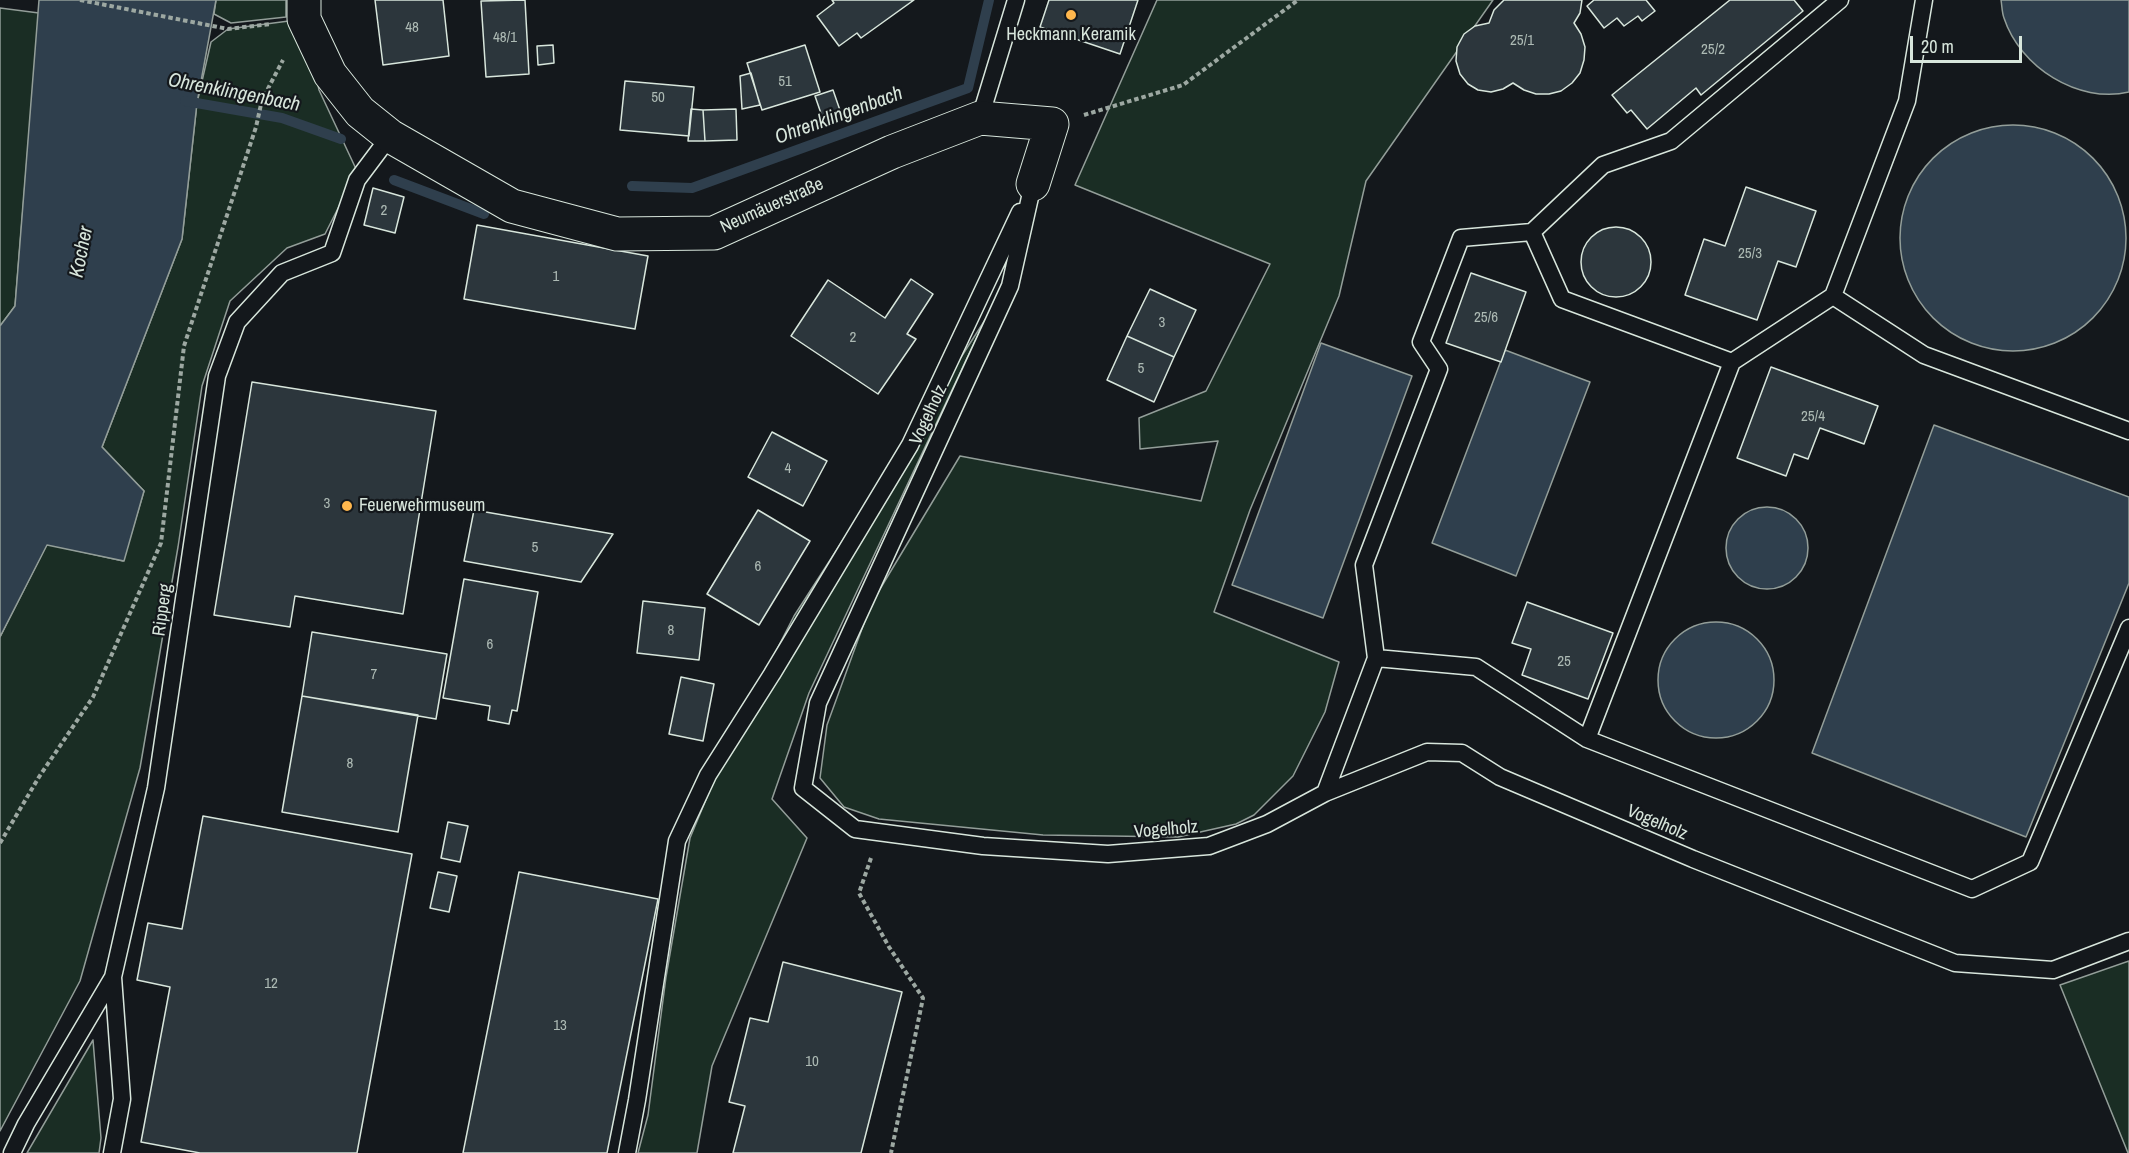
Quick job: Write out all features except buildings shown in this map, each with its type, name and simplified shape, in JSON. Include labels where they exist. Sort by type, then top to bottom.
[{"type":"street","name":"Neumäuerstraße","points":[[304,0],[304,19],[330,74],[360,112],[390,136],[512,206],[617,234],[714,232],[892,152],[980,118],[1052,124]]},
{"type":"street","points":[[1033,184],[1052,124]]},
{"type":"lane","points":[[980,118],[1016,0]]},
{"type":"lane","points":[[1325,793],[1376,658],[1364,565],[1439,369],[1422,342],[1461,238],[1532,232],[1603,165],[1671,141],[1840,0]]},
{"type":"lane","points":[[1587,740],[1732,362],[1833,296],[1907,101],[1924,0]]},
{"type":"lane","name":"Ripperg","points":[[112,1153],[122,1099],[113,977],[156,788],[217,376],[237,322],[282,273],[332,253],[357,180],[390,136]]},
{"type":"lane","points":[[627,1153],[677,841],[708,775],[772,674],[910,445],[1033,184]]},
{"type":"lane","name":"Vogelholz","points":[[1033,184],[1010,286],[818,703],[803,788],[855,829],[983,846],[1108,854],[1209,846],[1267,824],[1325,793],[1427,752],[1462,753],[1500,777],[1693,860],[1954,963],[2053,970],[2129,941]]},
{"type":"lane","points":[[1532,232],[1562,299],[1732,362]]},
{"type":"lane","points":[[1833,296],[1924,355],[2129,431]]},
{"type":"lane","points":[[1376,658],[1476,667],[1587,740],[1972,889],[2030,862],[2129,628]]},
{"type":"lane","points":[[12,1153],[26,1124],[113,977]]},
{"type":"path","points":[[80,0],[228,29]]},
{"type":"path","points":[[1052,124],[1184,85],[1298,0]]},
{"type":"path","points":[[0,843],[39,777],[93,697],[161,543],[184,345],[256,127],[262,100]]},
{"type":"path","points":[[879,832],[859,893],[923,998],[891,1153]]},
{"type":"green space","points":[[216,0],[286,0],[286,17],[231,23],[214,14]]},
{"type":"green space","points":[[1157,0],[1493,0],[1366,181],[1339,296],[1250,510],[1214,612],[1339,662],[1325,712],[1293,776],[1254,815],[1236,824],[1178,837],[1043,835],[879,819],[844,807],[820,778],[827,725],[871,604],[960,456],[1201,501],[1218,441],[1140,449],[1139,418],[1206,391],[1270,264],[1075,185]]},
{"type":"green space","points":[[0,8],[39,13],[15,306],[0,326]]},
{"type":"green space","points":[[304,19],[319,90],[357,171],[325,234],[287,248],[230,301],[202,386],[178,547],[140,768],[80,981],[0,1131],[0,637],[47,544],[123,561],[144,491],[102,447],[182,239],[197,103],[211,42],[228,29]]},
{"type":"green space","points":[[985,320],[809,693],[772,799],[807,838],[712,1066],[697,1153],[638,1153],[648,1115],[666,977],[690,838],[732,737],[794,616]]},
{"type":"green space","points":[[2129,961],[2129,1153],[2128,1153],[2060,985]]},
{"type":"green space","points":[[93,1040],[101,1138],[99,1153],[27,1153]]},
{"type":"water","name":"Kocher","points":[[39,0],[216,0],[197,103],[182,239],[102,447],[144,491],[124,561],[47,545],[0,637],[0,326],[15,306]]},
{"type":"water","points":[[2001,0],[2129,0],[2129,92],[2110,94],[2090,92],[2071,87],[2053,78],[2023,52],[2012,36],[2003,16]]},
{"type":"water","points":[[2013,125],[2046,130],[2056,134],[2076,144],[2093,158],[2107,175],[2117,195],[2121,205],[2126,238],[2121,271],[2117,281],[2107,301],[2093,318],[2076,332],[2056,342],[2046,346],[2013,351],[1980,346],[1970,342],[1950,332],[1933,318],[1919,301],[1909,281],[1905,271],[1900,238],[1905,205],[1909,195],[1919,175],[1933,158],[1950,144],[1970,134],[1980,130]]},
{"type":"water","points":[[1321,343],[1412,376],[1323,618],[1232,585]]},
{"type":"water","points":[[1505,350],[1590,382],[1516,576],[1432,543]]},
{"type":"water","points":[[1934,425],[2129,497],[2129,583],[2026,837],[1812,753]]},
{"type":"water","points":[[1759,507],[1775,507],[1790,514],[1801,525],[1808,540],[1805,564],[1796,577],[1775,589],[1759,589],[1744,582],[1733,571],[1726,556],[1726,540],[1733,525],[1744,514]]},
{"type":"water","points":[[1716,622],[1738,626],[1757,639],[1770,658],[1774,680],[1770,702],[1757,721],[1738,734],[1716,738],[1694,734],[1675,721],[1662,702],[1658,680],[1662,658],[1675,639],[1694,626]]},
{"type":"waterway","name":"Ohrenklingenbach","points":[[632,186],[692,188],[968,88],[989,0]]},
{"type":"waterway","name":"Ohrenklingenbach","points":[[185,101],[282,118],[341,139]]},
{"type":"waterway","name":"Ohrenklingenbach","points":[[394,180],[484,214]]},
{"type":"place","name":"Heckmann Keramik","points":[[1071,15]]},
{"type":"place","name":"Feuerwehrmuseum","points":[[347,506]]}]
